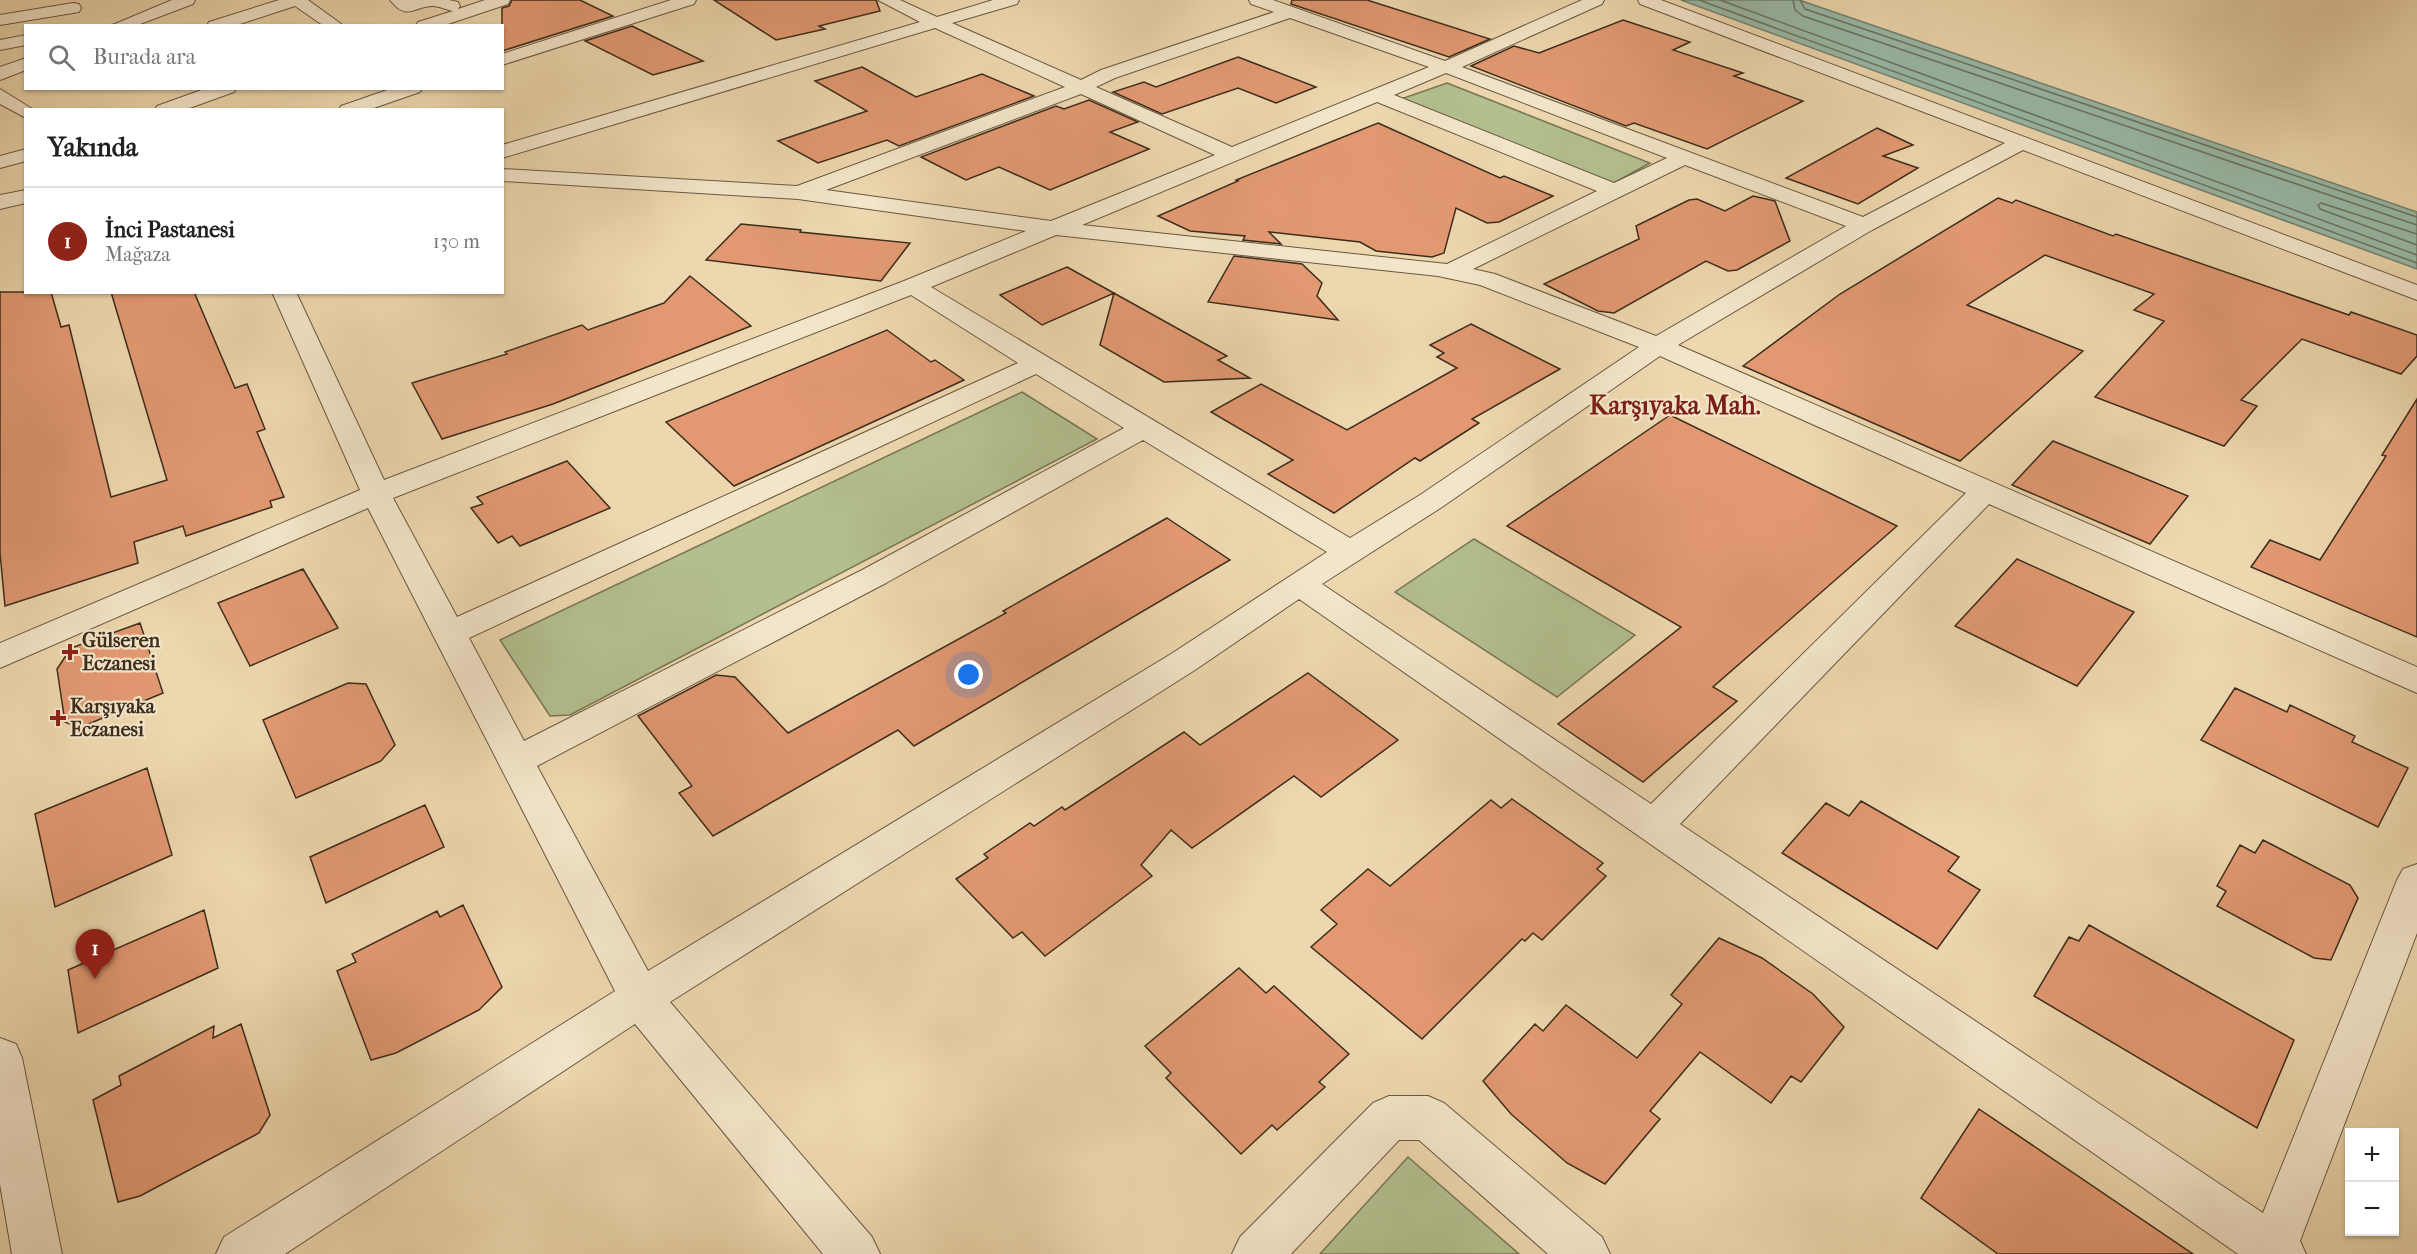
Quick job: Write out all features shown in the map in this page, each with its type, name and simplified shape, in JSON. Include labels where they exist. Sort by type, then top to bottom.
[{"type":"street","points":[[221,24],[297,0],[333,24]]},
{"type":"street","points":[[398,0],[409,8],[433,1],[471,10]]},
{"type":"street","points":[[430,24],[501,0]]},
{"type":"street","points":[[504,59],[688,0]]},
{"type":"street","points":[[886,0],[1230,154]]},
{"type":"street","points":[[504,151],[1011,0]]},
{"type":"street","points":[[1257,0],[1446,67],[1864,225]]},
{"type":"street","points":[[0,656],[376,494],[913,286],[1446,67],[1596,0]]},
{"type":"street","points":[[1646,0],[2417,293]]},
{"type":"street","points":[[125,24],[182,1],[205,24]]},
{"type":"street","points":[[0,20],[76,4]]},
{"type":"street","points":[[64,24],[76,4]]},
{"type":"street","points":[[798,193],[1082,87],[1108,74],[1290,12]]},
{"type":"street","points":[[0,45],[24,40]]},
{"type":"street","points":[[0,74],[24,64]]},
{"type":"street","points":[[0,95],[24,87]]},
{"type":"street","points":[[161,105],[212,90]]},
{"type":"street","points":[[354,108],[407,90]]},
{"type":"street","points":[[0,95],[24,111]]},
{"type":"street","points":[[1376,95],[1615,191]]},
{"type":"street","points":[[241,1254],[640,998],[1183,662],[1299,584],[1431,501],[1658,346],[1864,225],[2021,143]]},
{"type":"street","points":[[1451,271],[1684,157]]},
{"type":"street","points":[[508,186],[571,179],[798,193],[1050,228],[1451,271],[1487,279],[1658,346],[2417,681]]},
{"type":"street","points":[[0,202],[24,196]]},
{"type":"street","points":[[913,286],[1037,364],[1350,552]]},
{"type":"street","points":[[285,294],[376,494],[640,998],[855,1254]]},
{"type":"street","points":[[449,634],[1037,364]]},
{"type":"street","points":[[516,761],[876,576],[1144,428]]},
{"type":"street","points":[[1654,826],[1984,491]]},
{"type":"street","points":[[1299,584],[2275,1252],[2417,880]]},
{"type":"street","points":[[0,1058],[7,1141],[37,1254]]},
{"type":"street","points":[[1257,1254],[1389,1118],[1428,1119],[1585,1254]]},
{"type":"green space","points":[[1447,83],[1650,163],[1612,184],[1401,99]]},
{"type":"green space","points":[[1022,392],[1097,439],[570,715],[550,716],[500,640]]},
{"type":"green space","points":[[1474,539],[1635,635],[1557,697],[1395,592]]},
{"type":"green space","points":[[1408,1157],[1519,1254],[1320,1254]]},
{"type":"water","points":[[1681,0],[1799,0],[2417,212],[2417,269]]},
{"type":"building","points":[[512,0],[580,0],[613,16],[504,50],[502,8],[509,6]]},
{"type":"building","points":[[714,0],[876,0],[880,11],[819,26],[825,29],[776,40]]},
{"type":"building","points":[[1292,0],[1367,0],[1490,39],[1449,57],[1291,4]]},
{"type":"building","points":[[1623,20],[1690,42],[1673,50],[1743,73],[1734,76],[1803,101],[1707,149],[1634,123],[1626,126],[1471,66],[1514,46],[1539,53]]},
{"type":"building","points":[[632,26],[703,61],[653,75],[585,41]]},
{"type":"building","points":[[1238,57],[1316,87],[1276,103],[1238,88],[1162,114],[1113,92],[1144,82],[1156,87]]},
{"type":"building","points":[[862,67],[916,97],[982,74],[1034,96],[899,146],[887,140],[818,163],[778,141],[867,111],[815,81]]},
{"type":"building","points":[[1089,100],[1138,122],[1110,132],[1149,149],[1050,190],[999,167],[966,180],[921,157],[1056,106],[1064,109]]},
{"type":"building","points":[[1378,123],[1500,178],[1504,176],[1553,196],[1499,222],[1487,223],[1456,208],[1444,253],[1432,257],[1376,251],[1360,242],[1269,232],[1281,244],[1243,240],[1245,236],[1190,231],[1158,216],[1238,181],[1236,180]]},
{"type":"building","points":[[1877,128],[1913,145],[1883,156],[1918,168],[1858,204],[1786,178]]},
{"type":"building","points":[[1753,196],[1775,201],[1790,241],[1737,270],[1728,271],[1706,261],[1614,313],[1598,311],[1544,284],[1639,239],[1636,226],[1689,200],[1697,199],[1725,211]]},
{"type":"building","points":[[1998,198],[2012,203],[2016,200],[2113,236],[2116,234],[2349,315],[2351,312],[2417,335],[2417,356],[2401,374],[2302,339],[2241,400],[2257,406],[2224,446],[2095,397],[2164,321],[2134,310],[2154,294],[2045,255],[1967,305],[2083,351],[1960,461],[1743,366],[1840,294]]},
{"type":"building","points":[[741,224],[910,243],[881,281],[706,260]]},
{"type":"building","points":[[1234,256],[1302,264],[1322,283],[1317,296],[1338,320],[1208,302]]},
{"type":"building","points":[[1067,267],[1114,293],[1042,325],[1000,295]]},
{"type":"building","points":[[690,276],[751,326],[553,404],[442,439],[412,383],[507,354],[505,352],[582,325],[588,330],[664,303]]},
{"type":"building","points":[[0,292],[52,294],[61,327],[69,325],[111,497],[167,480],[112,294],[195,294],[235,388],[247,384],[265,429],[257,432],[284,497],[270,501],[272,507],[186,536],[183,526],[134,542],[138,563],[5,606],[0,553]]},
{"type":"building","points":[[1114,293],[1227,356],[1218,360],[1250,378],[1164,382],[1100,345]]},
{"type":"building","points":[[1471,324],[1560,369],[1472,419],[1479,423],[1420,461],[1415,458],[1334,513],[1268,474],[1293,460],[1211,412],[1261,384],[1347,430],[1457,368],[1437,357],[1444,353],[1430,345]]},
{"type":"building","points":[[887,330],[931,362],[935,360],[964,380],[734,486],[666,422]]},
{"type":"building","points":[[2417,399],[2417,637],[2251,567],[2270,540],[2320,560],[2386,456],[2382,455]]},
{"type":"building","points":[[1670,415],[1897,526],[1713,687],[1737,701],[1643,782],[1558,724],[1681,627],[1507,526]]},
{"type":"building","points":[[2053,441],[2188,496],[2150,544],[2012,485]]},
{"type":"building","points":[[567,461],[610,508],[520,546],[512,536],[498,543],[471,508],[483,504],[477,497]]},
{"type":"building","points":[[1167,518],[1230,560],[914,746],[898,730],[713,836],[679,793],[692,786],[638,716],[716,675],[735,677],[788,733],[1006,613],[1003,611]]},
{"type":"building","points":[[2017,559],[2134,612],[2077,686],[1955,626]]},
{"type":"building","points":[[303,569],[338,628],[250,666],[218,603]]},
{"type":"building","points":[[140,623],[163,693],[79,728],[65,722],[57,669],[71,648]]},
{"type":"building","points":[[1308,673],[1398,740],[1321,797],[1294,776],[1192,848],[1171,830],[1141,865],[1152,876],[1045,956],[1022,932],[1013,938],[956,879],[988,858],[984,854],[1030,823],[1034,826],[1062,807],[1065,810],[1184,732],[1200,745]]},
{"type":"building","points":[[348,683],[366,684],[395,745],[381,761],[296,798],[263,720]]},
{"type":"building","points":[[2235,688],[2287,712],[2290,705],[2355,736],[2352,742],[2408,768],[2378,827],[2201,740]]},
{"type":"building","points":[[147,768],[172,855],[55,907],[35,814]]},
{"type":"building","points":[[1512,799],[1603,863],[1597,869],[1606,876],[1542,940],[1533,933],[1525,941],[1522,939],[1422,1039],[1311,947],[1337,924],[1321,910],[1368,869],[1390,886],[1491,800],[1501,808]]},
{"type":"building","points":[[1861,801],[1959,857],[1948,871],[1980,890],[1937,949],[1782,853],[1826,803],[1849,816]]},
{"type":"building","points":[[425,805],[444,847],[326,903],[310,857]]},
{"type":"building","points":[[2263,840],[2350,885],[2358,898],[2331,960],[2314,958],[2217,906],[2226,891],[2217,886],[2240,845],[2255,853]]},
{"type":"building","points":[[463,905],[502,987],[479,1010],[396,1053],[371,1060],[337,971],[356,962],[352,954],[437,911],[440,917]]},
{"type":"building","points":[[204,910],[218,968],[78,1033],[68,970]]},
{"type":"building","points":[[2089,925],[2294,1040],[2257,1128],[2034,996],[2069,937],[2079,941]]},
{"type":"building","points":[[1719,938],[1762,958],[1813,994],[1844,1027],[1801,1082],[1791,1076],[1771,1103],[1700,1052],[1650,1111],[1660,1119],[1605,1184],[1567,1163],[1511,1114],[1483,1081],[1535,1024],[1543,1031],[1566,1005],[1637,1058],[1682,1004],[1671,995]]},
{"type":"building","points":[[1239,968],[1266,993],[1274,986],[1349,1054],[1319,1082],[1325,1087],[1277,1130],[1272,1125],[1241,1154],[1166,1078],[1171,1073],[1145,1046]]},
{"type":"building","points":[[241,1024],[270,1115],[259,1133],[140,1196],[118,1202],[93,1100],[121,1085],[119,1076],[214,1026],[213,1038]]},
{"type":"building","points":[[1979,1109],[2193,1254],[1998,1254],[1921,1198]]},
{"type":"place","name":"Gülseren Eczanesi","points":[[70,652]]},
{"type":"place","name":"Karşıyaka Eczanesi","points":[[58,718]]},
{"type":"place","name":"İnci Pastanesi","points":[[95,979]]},
{"type":"district","name":"Karşıyaka Mah.","points":[[1675,405]]}]
